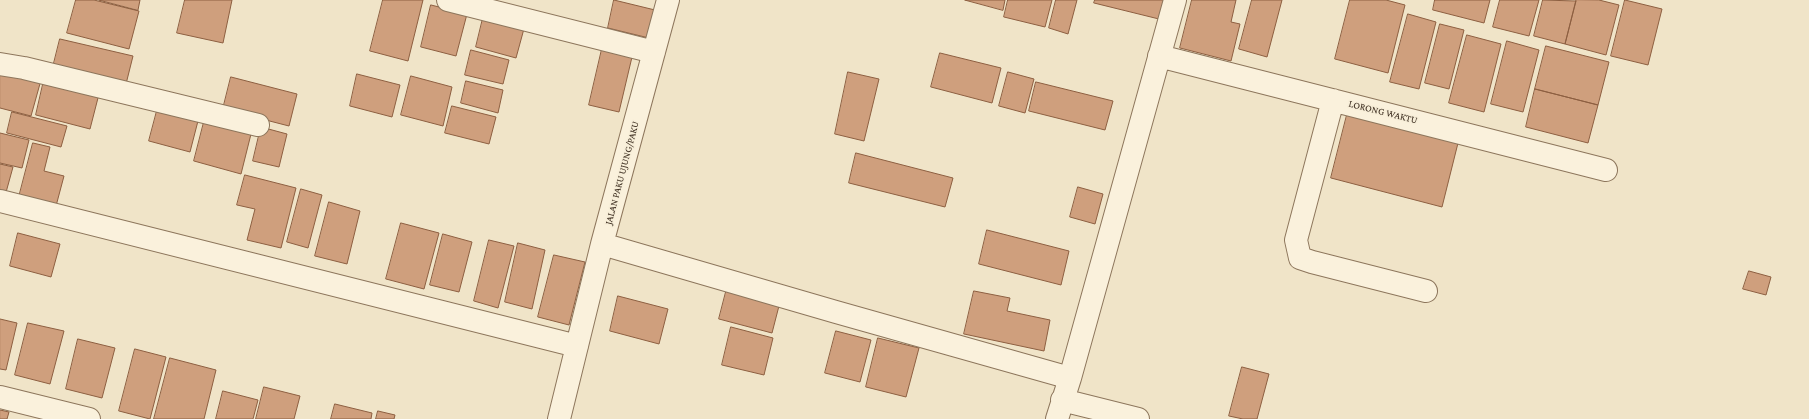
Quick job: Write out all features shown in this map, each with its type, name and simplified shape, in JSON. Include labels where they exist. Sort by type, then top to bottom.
[{"type":"street","points":[[448,0],[654,52]]},
{"type":"street","name":"JALAN PAKU UJUNG/PAKU","points":[[559,419],[602,244],[668,0]]},
{"type":"street","points":[[1138,419],[1059,410],[1070,378],[1175,0]]},
{"type":"street","name":"LORONG WAKTU","points":[[1159,56],[1606,170]]},
{"type":"street","points":[[0,64],[24,68],[258,125]]},
{"type":"street","points":[[1333,100],[1296,240],[1300,258],[1426,291]]},
{"type":"street","points":[[0,201],[577,346]]},
{"type":"street","points":[[602,244],[1070,378]]},
{"type":"street","points":[[0,397],[90,419]]},
{"type":"building","points":[[76,0],[94,0],[139,11],[129,49],[67,33]]},
{"type":"building","points":[[99,0],[140,0],[138,10]]},
{"type":"building","points":[[185,0],[232,0],[223,43],[177,33]]},
{"type":"building","points":[[383,0],[423,0],[408,61],[370,51]]},
{"type":"building","points":[[614,0],[655,10],[649,38],[608,28]]},
{"type":"building","points":[[965,0],[1005,0],[1003,10]]},
{"type":"building","points":[[1008,0],[1052,0],[1045,27],[1004,17]]},
{"type":"building","points":[[1056,0],[1077,0],[1068,34],[1049,28]]},
{"type":"building","points":[[1095,0],[1168,0],[1163,20],[1094,3]]},
{"type":"building","points":[[1192,0],[1236,0],[1231,22],[1240,24],[1231,61],[1180,48]]},
{"type":"building","points":[[1252,0],[1282,0],[1267,57],[1239,49]]},
{"type":"building","points":[[1350,0],[1386,0],[1405,5],[1388,73],[1335,59]]},
{"type":"building","points":[[1435,0],[1490,0],[1484,23],[1433,10]]},
{"type":"building","points":[[1500,0],[1539,0],[1529,36],[1493,27]]},
{"type":"building","points":[[1543,0],[1576,1],[1565,44],[1534,36]]},
{"type":"building","points":[[1576,0],[1599,0],[1619,5],[1606,55],[1565,44]]},
{"type":"building","points":[[1625,0],[1662,9],[1648,65],[1611,56]]},
{"type":"building","points":[[431,5],[467,14],[456,56],[421,47]]},
{"type":"building","points":[[484,14],[525,25],[516,58],[476,47]]},
{"type":"building","points":[[1408,14],[1436,22],[1419,89],[1390,82]]},
{"type":"building","points":[[1440,24],[1464,30],[1449,89],[1425,83]]},
{"type":"building","points":[[1467,35],[1501,44],[1484,112],[1449,103]]},
{"type":"building","points":[[60,39],[133,56],[126,84],[53,67]]},
{"type":"building","points":[[1507,41],[1539,50],[1523,112],[1491,104]]},
{"type":"building","points":[[1546,46],[1609,62],[1598,105],[1535,89]]},
{"type":"building","points":[[602,49],[632,57],[619,112],[589,105]]},
{"type":"building","points":[[471,50],[509,60],[503,84],[465,75]]},
{"type":"building","points":[[940,53],[1001,68],[992,103],[931,87]]},
{"type":"building","points":[[0,69],[41,80],[31,116],[0,108]]},
{"type":"building","points":[[848,72],[879,79],[864,141],[835,134]]},
{"type":"building","points":[[1008,72],[1034,79],[1025,113],[999,106]]},
{"type":"building","points":[[357,74],[400,85],[392,117],[350,106]]},
{"type":"building","points":[[411,76],[452,87],[443,126],[401,115]]},
{"type":"building","points":[[231,77],[297,94],[289,126],[223,109]]},
{"type":"building","points":[[44,80],[99,94],[90,129],[36,115]]},
{"type":"building","points":[[466,81],[503,90],[498,113],[461,103]]},
{"type":"building","points":[[1036,82],[1113,101],[1105,130],[1029,111]]},
{"type":"building","points":[[1535,89],[1598,105],[1588,143],[1526,127]]},
{"type":"building","points":[[452,106],[496,117],[489,144],[445,133]]},
{"type":"building","points":[[158,107],[199,117],[190,152],[149,141]]},
{"type":"building","points":[[1349,107],[1460,135],[1442,207],[1331,178]]},
{"type":"building","points":[[12,112],[67,126],[61,147],[7,133]]},
{"type":"building","points":[[204,122],[251,134],[241,174],[194,161]]},
{"type":"building","points":[[261,127],[287,134],[279,167],[253,161]]},
{"type":"building","points":[[0,133],[29,140],[22,168],[0,163]]},
{"type":"building","points":[[33,143],[50,147],[44,171],[64,176],[56,206],[19,197]]},
{"type":"building","points":[[856,153],[953,178],[945,207],[849,183]]},
{"type":"building","points":[[0,164],[13,167],[5,196],[0,195]]},
{"type":"building","points":[[245,175],[296,188],[281,248],[247,240],[255,209],[237,205]]},
{"type":"building","points":[[1078,187],[1103,194],[1095,224],[1070,217]]},
{"type":"building","points":[[301,189],[322,195],[308,248],[287,242]]},
{"type":"building","points":[[329,202],[360,211],[347,264],[315,256]]},
{"type":"building","points":[[401,223],[439,233],[424,289],[386,279]]},
{"type":"building","points":[[987,230],[1069,251],[1061,285],[979,264]]},
{"type":"building","points":[[18,233],[60,244],[51,277],[10,266]]},
{"type":"building","points":[[443,234],[472,242],[459,292],[430,285]]},
{"type":"building","points":[[489,240],[514,246],[498,308],[474,301]]},
{"type":"building","points":[[518,243],[545,250],[532,309],[505,302]]},
{"type":"building","points":[[554,255],[585,262],[569,325],[538,317]]},
{"type":"building","points":[[1749,271],[1771,277],[1766,295],[1743,289]]},
{"type":"building","points":[[727,288],[780,302],[772,333],[719,319]]},
{"type":"building","points":[[974,291],[1010,298],[1007,311],[1050,320],[1044,351],[964,334]]},
{"type":"building","points":[[618,296],[668,309],[659,344],[610,331]]},
{"type":"building","points":[[0,319],[17,323],[6,370],[0,369]]},
{"type":"building","points":[[28,323],[64,331],[50,384],[15,375]]},
{"type":"building","points":[[731,327],[773,338],[764,375],[722,365]]},
{"type":"building","points":[[836,331],[871,340],[860,382],[825,373]]},
{"type":"building","points":[[878,338],[919,348],[906,397],[866,387]]},
{"type":"building","points":[[78,339],[115,348],[102,398],[66,389]]},
{"type":"building","points":[[135,349],[166,357],[150,419],[119,411]]},
{"type":"building","points":[[170,358],[216,370],[204,419],[154,419]]},
{"type":"building","points":[[1242,367],[1269,374],[1257,419],[1243,419],[1229,416]]},
{"type":"building","points":[[264,387],[300,396],[294,419],[256,419]]},
{"type":"building","points":[[223,391],[258,400],[253,419],[216,419]]},
{"type":"building","points":[[335,404],[372,413],[371,419],[331,419]]},
{"type":"building","points":[[0,410],[9,412],[7,419],[0,419]]},
{"type":"building","points":[[378,411],[395,415],[394,419],[376,419]]}]
